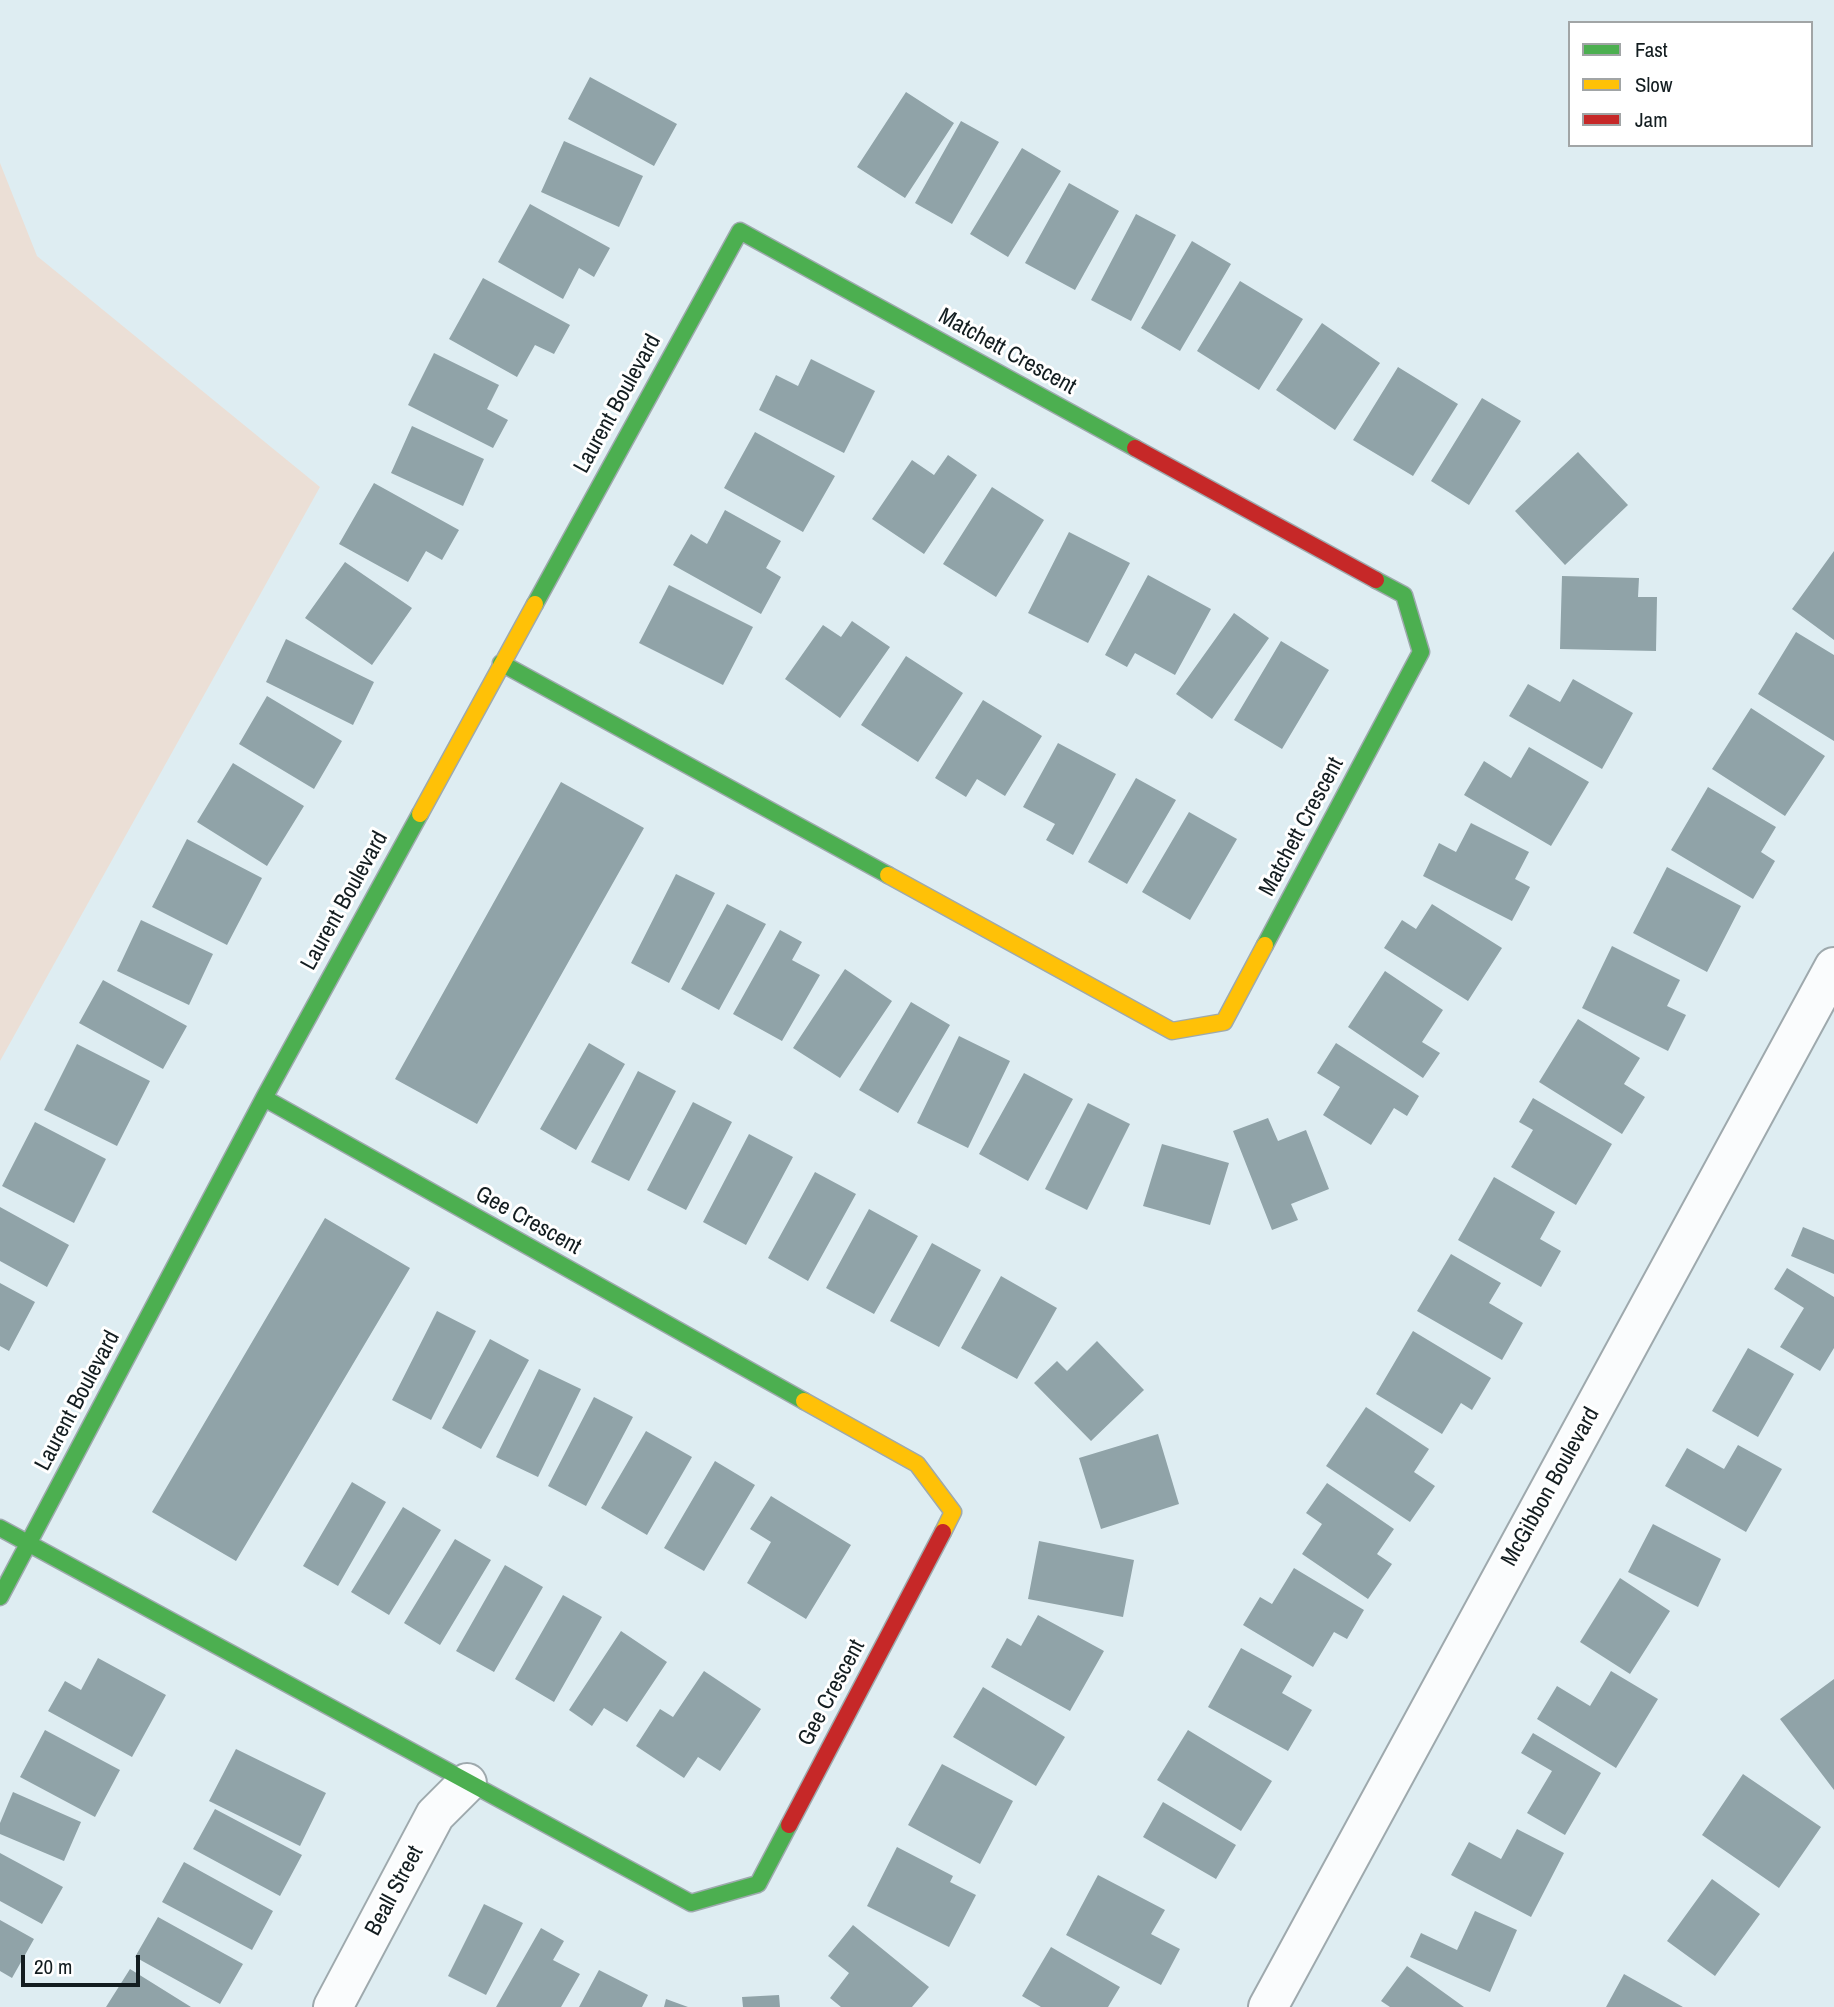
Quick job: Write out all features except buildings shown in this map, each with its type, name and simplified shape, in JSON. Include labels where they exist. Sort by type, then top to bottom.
[{"type":"street","name":"Laurent Boulevard","points":[[0,1597],[264,1098],[740,231]]},
{"type":"street","name":"Matchett Crescent","points":[[501,663],[1172,1031],[1224,1022],[1421,652],[1404,595],[740,231]]},
{"type":"street","name":"McGibbon Boulevard","points":[[1268,2007],[1834,967]]},
{"type":"street","name":"Gee Crescent","points":[[0,1528],[691,1903],[758,1884],[953,1512],[917,1464],[264,1098]]},
{"type":"street","name":"Beall Street","points":[[333,2007],[435,1815],[467,1783]]},
{"type":"shaded area","points":[[0,163],[37,256],[320,487],[0,1061]]},
{"type":"traffic: fast","points":[[535,604],[740,231],[1135,448]]},
{"type":"traffic: fast","points":[[1265,945],[1421,652],[1404,595],[1376,580]]},
{"type":"traffic: fast","points":[[501,663],[888,875]]},
{"type":"traffic: fast","points":[[0,1597],[264,1098],[420,814]]},
{"type":"traffic: fast","points":[[264,1098],[804,1401]]},
{"type":"traffic: fast","points":[[0,1528],[691,1903],[758,1884],[789,1825]]},
{"type":"traffic: slow","points":[[420,814],[535,604]]},
{"type":"traffic: slow","points":[[888,875],[1172,1031],[1224,1022],[1265,945]]},
{"type":"traffic: slow","points":[[804,1401],[917,1464],[953,1512],[943,1532]]},
{"type":"traffic: jam","points":[[1135,448],[1376,580]]},
{"type":"traffic: jam","points":[[789,1825],[943,1532]]}]
